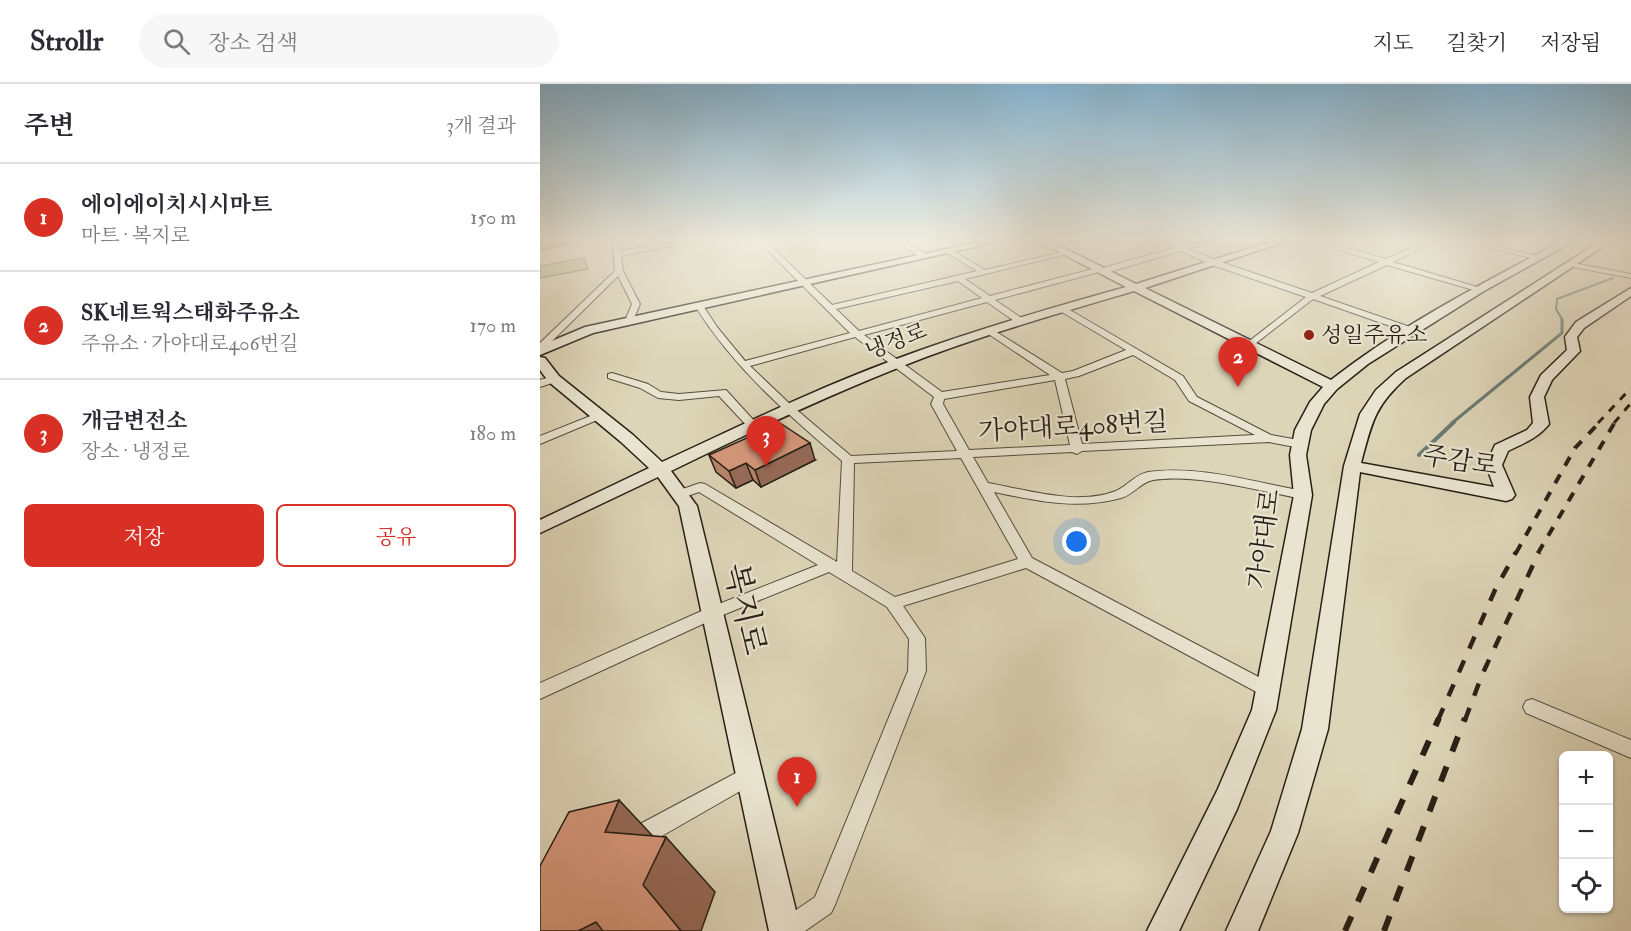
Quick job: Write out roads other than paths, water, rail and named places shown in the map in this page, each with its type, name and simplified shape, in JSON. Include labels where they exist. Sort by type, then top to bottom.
[{"type":"main road","points":[[540,350],[589,330],[819,280]]},
{"type":"main road","points":[[1122,280],[1332,386]]},
{"type":"main road","name":"냉정로","points":[[540,527],[789,408],[896,364],[1020,321],[1161,280]]},
{"type":"main road","name":"가야대로","points":[[1163,931],[1227,800],[1263,715],[1303,495],[1298,455],[1303,430],[1317,402],[1332,386],[1363,362],[1498,280]]},
{"type":"main road","points":[[1242,931],[1284,833],[1315,729],[1352,466],[1367,414],[1381,393],[1424,360],[1547,280]]},
{"type":"main road","name":"주감로","points":[[1352,466],[1506,495],[1494,465],[1501,448],[1533,433],[1541,424],[1537,397],[1546,378],[1574,351],[1571,337],[1580,325],[1631,291]]},
{"type":"main road","points":[[1416,329],[1441,329],[1449,336],[1426,354],[1424,360]]},
{"type":"main road","name":"복지로","points":[[540,361],[547,382],[598,416],[660,469],[682,494],[688,506],[785,931]]},
{"type":"street","points":[[540,350],[610,280]]},
{"type":"street","points":[[623,280],[636,304],[629,321]]},
{"type":"street","points":[[800,280],[857,334],[940,396],[1074,374],[1134,351]]},
{"type":"street","points":[[829,308],[951,280]]},
{"type":"street","points":[[960,280],[1020,321]]},
{"type":"street","points":[[744,364],[1065,280]]},
{"type":"street","points":[[1262,280],[1416,329]]},
{"type":"street","points":[[1251,344],[1311,297],[1348,280]]},
{"type":"street","points":[[1447,280],[1480,289]]},
{"type":"street","points":[[699,306],[709,323],[744,364],[789,408],[848,460],[836,570]]},
{"type":"street","points":[[1063,309],[1179,378],[1193,399],[1269,438]]},
{"type":"street","points":[[540,333],[567,321]]},
{"type":"street","points":[[990,331],[1059,376],[1077,450]]},
{"type":"street","points":[[612,376],[644,386],[658,395],[680,397],[722,392],[752,425]]},
{"type":"street","points":[[940,396],[937,404],[1027,562],[1268,690]]},
{"type":"street","points":[[540,440],[598,416]]},
{"type":"street","name":"가야대로408번길","points":[[848,460],[1077,450],[1269,438],[1300,444]]},
{"type":"street","points":[[983,486],[1083,501],[1120,494],[1148,476],[1201,476],[1303,495]]},
{"type":"street","points":[[682,494],[700,487],[894,603],[918,638],[917,671],[823,905],[785,931]]},
{"type":"street","points":[[894,603],[1027,562]]},
{"type":"street","points":[[540,691],[712,613],[836,570]]},
{"type":"street","points":[[1532,707],[1631,749]]},
{"type":"street","points":[[620,848],[749,775]]},
{"type":"waterway","points":[[1562,319],[1556,309],[1557,299],[1609,280]]},
{"type":"waterway","points":[[1452,423],[1562,333],[1562,319]]},
{"type":"waterway","points":[[1419,455],[1454,422]]},
{"type":"railway","points":[[1598,423],[1631,388]]},
{"type":"railway","points":[[1614,423],[1631,403]]},
{"type":"railway","points":[[1516,553],[1575,448],[1600,422]]},
{"type":"railway","points":[[1538,553],[1615,422]]},
{"type":"railway","points":[[1438,720],[1495,590],[1516,552]]},
{"type":"railway","points":[[1465,720],[1482,675],[1539,552]]},
{"type":"railway","points":[[1345,931],[1439,718]]},
{"type":"railway","points":[[1384,931],[1465,718]]},
{"type":"place","name":"성일주유소","points":[[1309,335]]},
{"type":"place","name":"SK네트웍스태화주유소","points":[[1238,387]]},
{"type":"place","name":"개금변전소","points":[[766,466]]},
{"type":"place","name":"에이에이치시시마트","points":[[797,807]]}]
